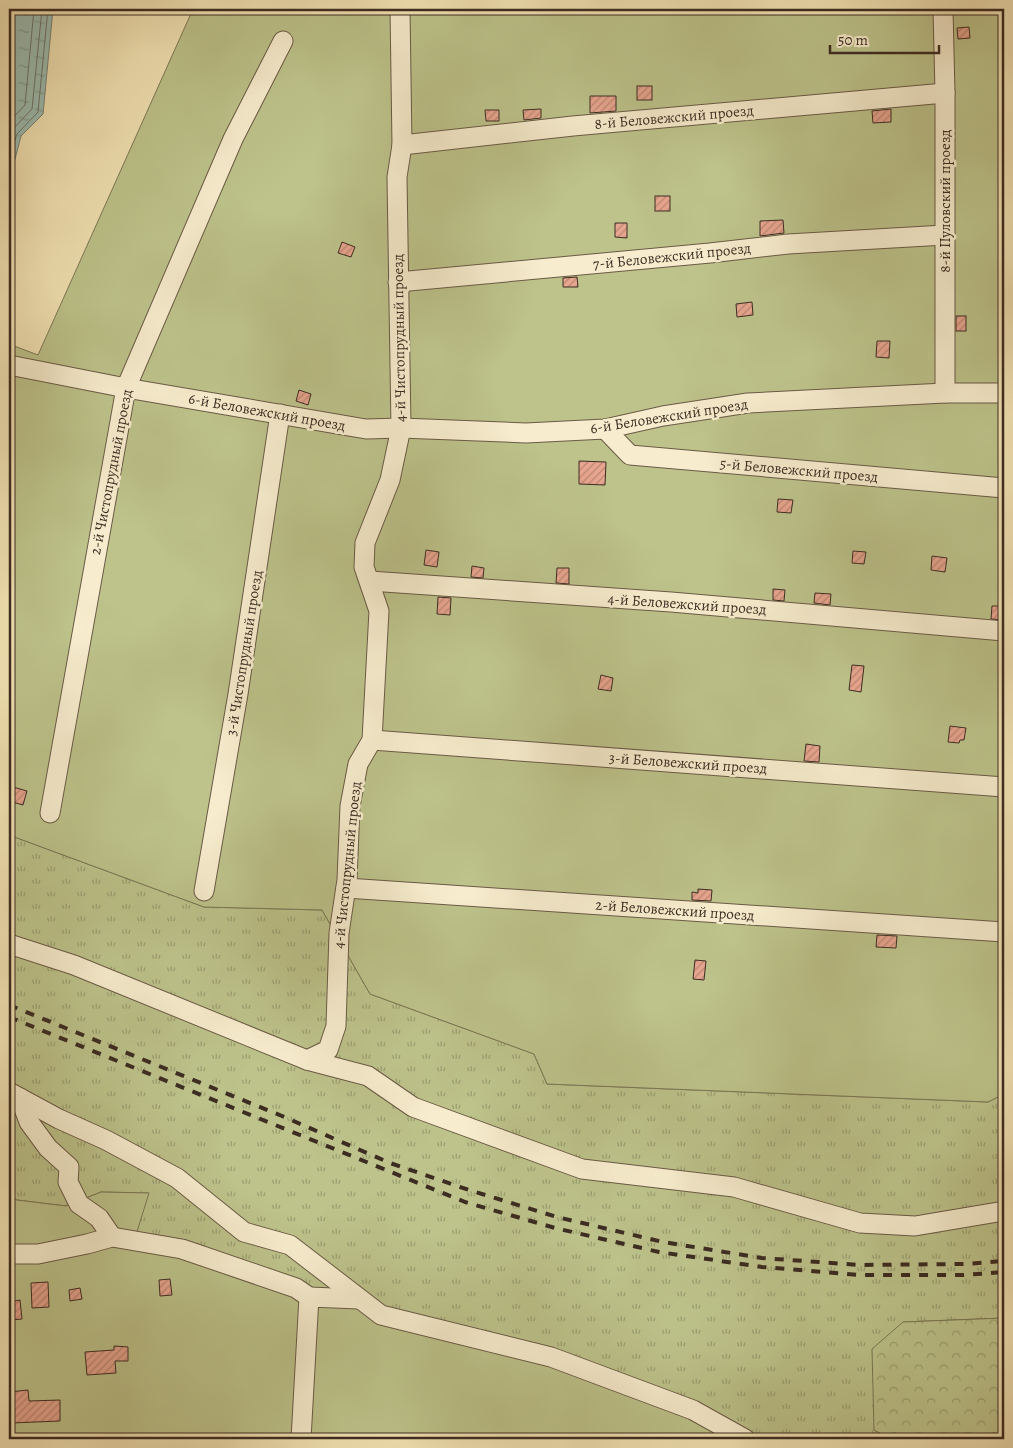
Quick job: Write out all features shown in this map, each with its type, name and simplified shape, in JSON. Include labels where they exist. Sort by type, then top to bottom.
[{"type":"lane","name":"4-й Чистопрудный проезд","points":[[307,1060],[328,1050],[336,1026],[338,933],[346,888],[350,806],[358,764],[372,740],[379,611],[364,567],[365,543],[390,480],[401,428],[397,177],[402,145],[400,9]]},
{"type":"lane","name":"8-й Пуловский проезд","points":[[943,9],[945,93],[945,393]]},
{"type":"lane","name":"2-й Чистопрудный проезд","points":[[50,813],[126,388],[233,139],[283,41]]},
{"type":"lane","name":"8-й Беловежский проезд","points":[[402,145],[573,126],[945,93]]},
{"type":"lane","name":"7-й Беловежский проезд","points":[[398,282],[788,244],[945,235]]},
{"type":"lane","name":"6-й Беловежский проезд","points":[[9,365],[126,388],[366,429],[401,428],[526,434],[605,429],[663,416],[748,403],[945,393],[1004,393]]},
{"type":"lane","name":"3-й Чистопрудный проезд","points":[[204,892],[238,694],[280,414]]},
{"type":"lane","name":"5-й Беловежский проезд","points":[[605,429],[630,455],[1004,488]]},
{"type":"lane","name":"4-й Беловежский проезд","points":[[370,582],[670,602],[1004,631]]},
{"type":"lane","name":"3-й Беловежский проезд","points":[[372,740],[1004,787]]},
{"type":"lane","name":"2-й Беловежский проезд","points":[[346,888],[1004,932]]},
{"type":"lane","points":[[9,944],[74,965],[307,1060],[368,1076],[413,1107],[582,1169],[734,1187],[860,1223],[916,1226],[1004,1211]]},
{"type":"lane","points":[[14,1095],[29,1122],[48,1148],[69,1167],[68,1182],[80,1204],[99,1218],[112,1237]]},
{"type":"lane","points":[[14,1095],[59,1119],[106,1140],[177,1178],[244,1232],[290,1245],[380,1315],[551,1357],[693,1410],[745,1439]]},
{"type":"lane","points":[[9,1254],[38,1254],[112,1237],[182,1249],[265,1279],[296,1288],[310,1297],[359,1299]]},
{"type":"lane","points":[[301,1439],[310,1297]]},
{"type":"green space","points":[[193,9],[1004,9],[1004,1094],[988,1102],[547,1084],[534,1054],[370,994],[322,910],[204,907],[9,835],[9,344],[38,355]]},
{"type":"green space","points":[[9,835],[204,907],[322,910],[370,994],[534,1054],[547,1084],[988,1102],[1004,1094],[1004,1318],[903,1322],[874,1430],[892,1439],[759,1439],[700,1405],[207,1264],[135,1238],[148,1193],[101,1192],[66,1206],[9,1199]]},
{"type":"green space","points":[[101,1192],[149,1193],[135,1238],[700,1405],[759,1439],[9,1439],[9,1199],[66,1206]]},
{"type":"green space","points":[[1004,1318],[1004,1439],[892,1439],[874,1430],[872,1349],[903,1322]]},
{"type":"water","points":[[9,9],[53,9],[43,114],[21,136],[14,163],[9,163]]},
{"type":"building","points":[[969,27],[970,38],[958,39],[957,28]]},
{"type":"building","points":[[637,86],[652,86],[652,100],[637,100]]},
{"type":"building","points":[[590,96],[616,96],[616,111],[590,113]]},
{"type":"building","points":[[541,109],[541,118],[524,120],[523,110]]},
{"type":"building","points":[[891,109],[891,122],[873,123],[872,111]]},
{"type":"building","points":[[485,110],[499,110],[499,121],[486,121]]},
{"type":"building","points":[[655,196],[670,196],[670,211],[655,211]]},
{"type":"building","points":[[783,220],[784,233],[760,236],[760,221]]},
{"type":"building","points":[[615,223],[627,223],[627,238],[615,237]]},
{"type":"building","points":[[342,242],[355,247],[351,257],[338,253]]},
{"type":"building","points":[[577,277],[578,287],[563,287],[563,278]]},
{"type":"building","points":[[752,302],[753,315],[737,317],[736,304]]},
{"type":"building","points":[[956,316],[966,316],[966,331],[956,331]]},
{"type":"building","points":[[877,341],[890,341],[889,358],[876,357]]},
{"type":"building","points":[[299,390],[311,394],[308,405],[296,401]]},
{"type":"building","points":[[579,461],[606,462],[605,485],[579,484]]},
{"type":"building","points":[[778,499],[793,500],[791,513],[777,512]]},
{"type":"building","points":[[426,550],[439,552],[437,567],[424,565]]},
{"type":"building","points":[[853,551],[866,552],[864,564],[852,563]]},
{"type":"building","points":[[932,556],[947,558],[945,572],[931,570]]},
{"type":"building","points":[[472,566],[484,568],[483,578],[471,577]]},
{"type":"building","points":[[557,568],[569,568],[569,584],[556,583]]},
{"type":"building","points":[[773,589],[785,590],[784,601],[773,600]]},
{"type":"building","points":[[815,593],[831,594],[830,605],[814,603]]},
{"type":"building","points":[[438,597],[451,598],[450,615],[437,614]]},
{"type":"building","points":[[992,606],[1004,606],[1003,620],[991,619]]},
{"type":"building","points":[[852,665],[864,666],[861,692],[849,690]]},
{"type":"building","points":[[601,675],[613,678],[611,691],[598,689]]},
{"type":"building","points":[[950,726],[966,728],[964,740],[960,740],[959,743],[948,742]]},
{"type":"building","points":[[806,744],[820,746],[819,762],[804,761]]},
{"type":"building","points":[[13,787],[27,791],[23,805],[9,801]]},
{"type":"building","points":[[698,889],[712,890],[711,901],[692,900],[692,892],[698,893]]},
{"type":"building","points":[[877,935],[897,936],[896,948],[876,947]]},
{"type":"building","points":[[695,960],[706,961],[704,980],[693,979]]},
{"type":"building","points":[[170,1279],[172,1295],[160,1296],[159,1280]]},
{"type":"building","points":[[48,1282],[49,1307],[32,1308],[31,1283]]},
{"type":"building","points":[[80,1288],[82,1299],[70,1301],[69,1290]]},
{"type":"building","points":[[20,1300],[22,1319],[10,1320],[9,1302]]},
{"type":"building","points":[[114,1346],[128,1347],[128,1361],[115,1361],[116,1373],[87,1375],[85,1352],[114,1350]]},
{"type":"building","points":[[28,1390],[29,1401],[60,1400],[60,1421],[11,1423],[11,1416],[9,1416],[9,1392]]},
{"type":"railway","points":[[9,1005],[282,1116],[390,1163],[557,1217],[663,1242],[762,1258],[860,1265],[965,1264],[1004,1261]]},
{"type":"railway","points":[[9,1017],[465,1202],[555,1228],[659,1252],[762,1267],[858,1275],[964,1275],[1004,1272]]}]
